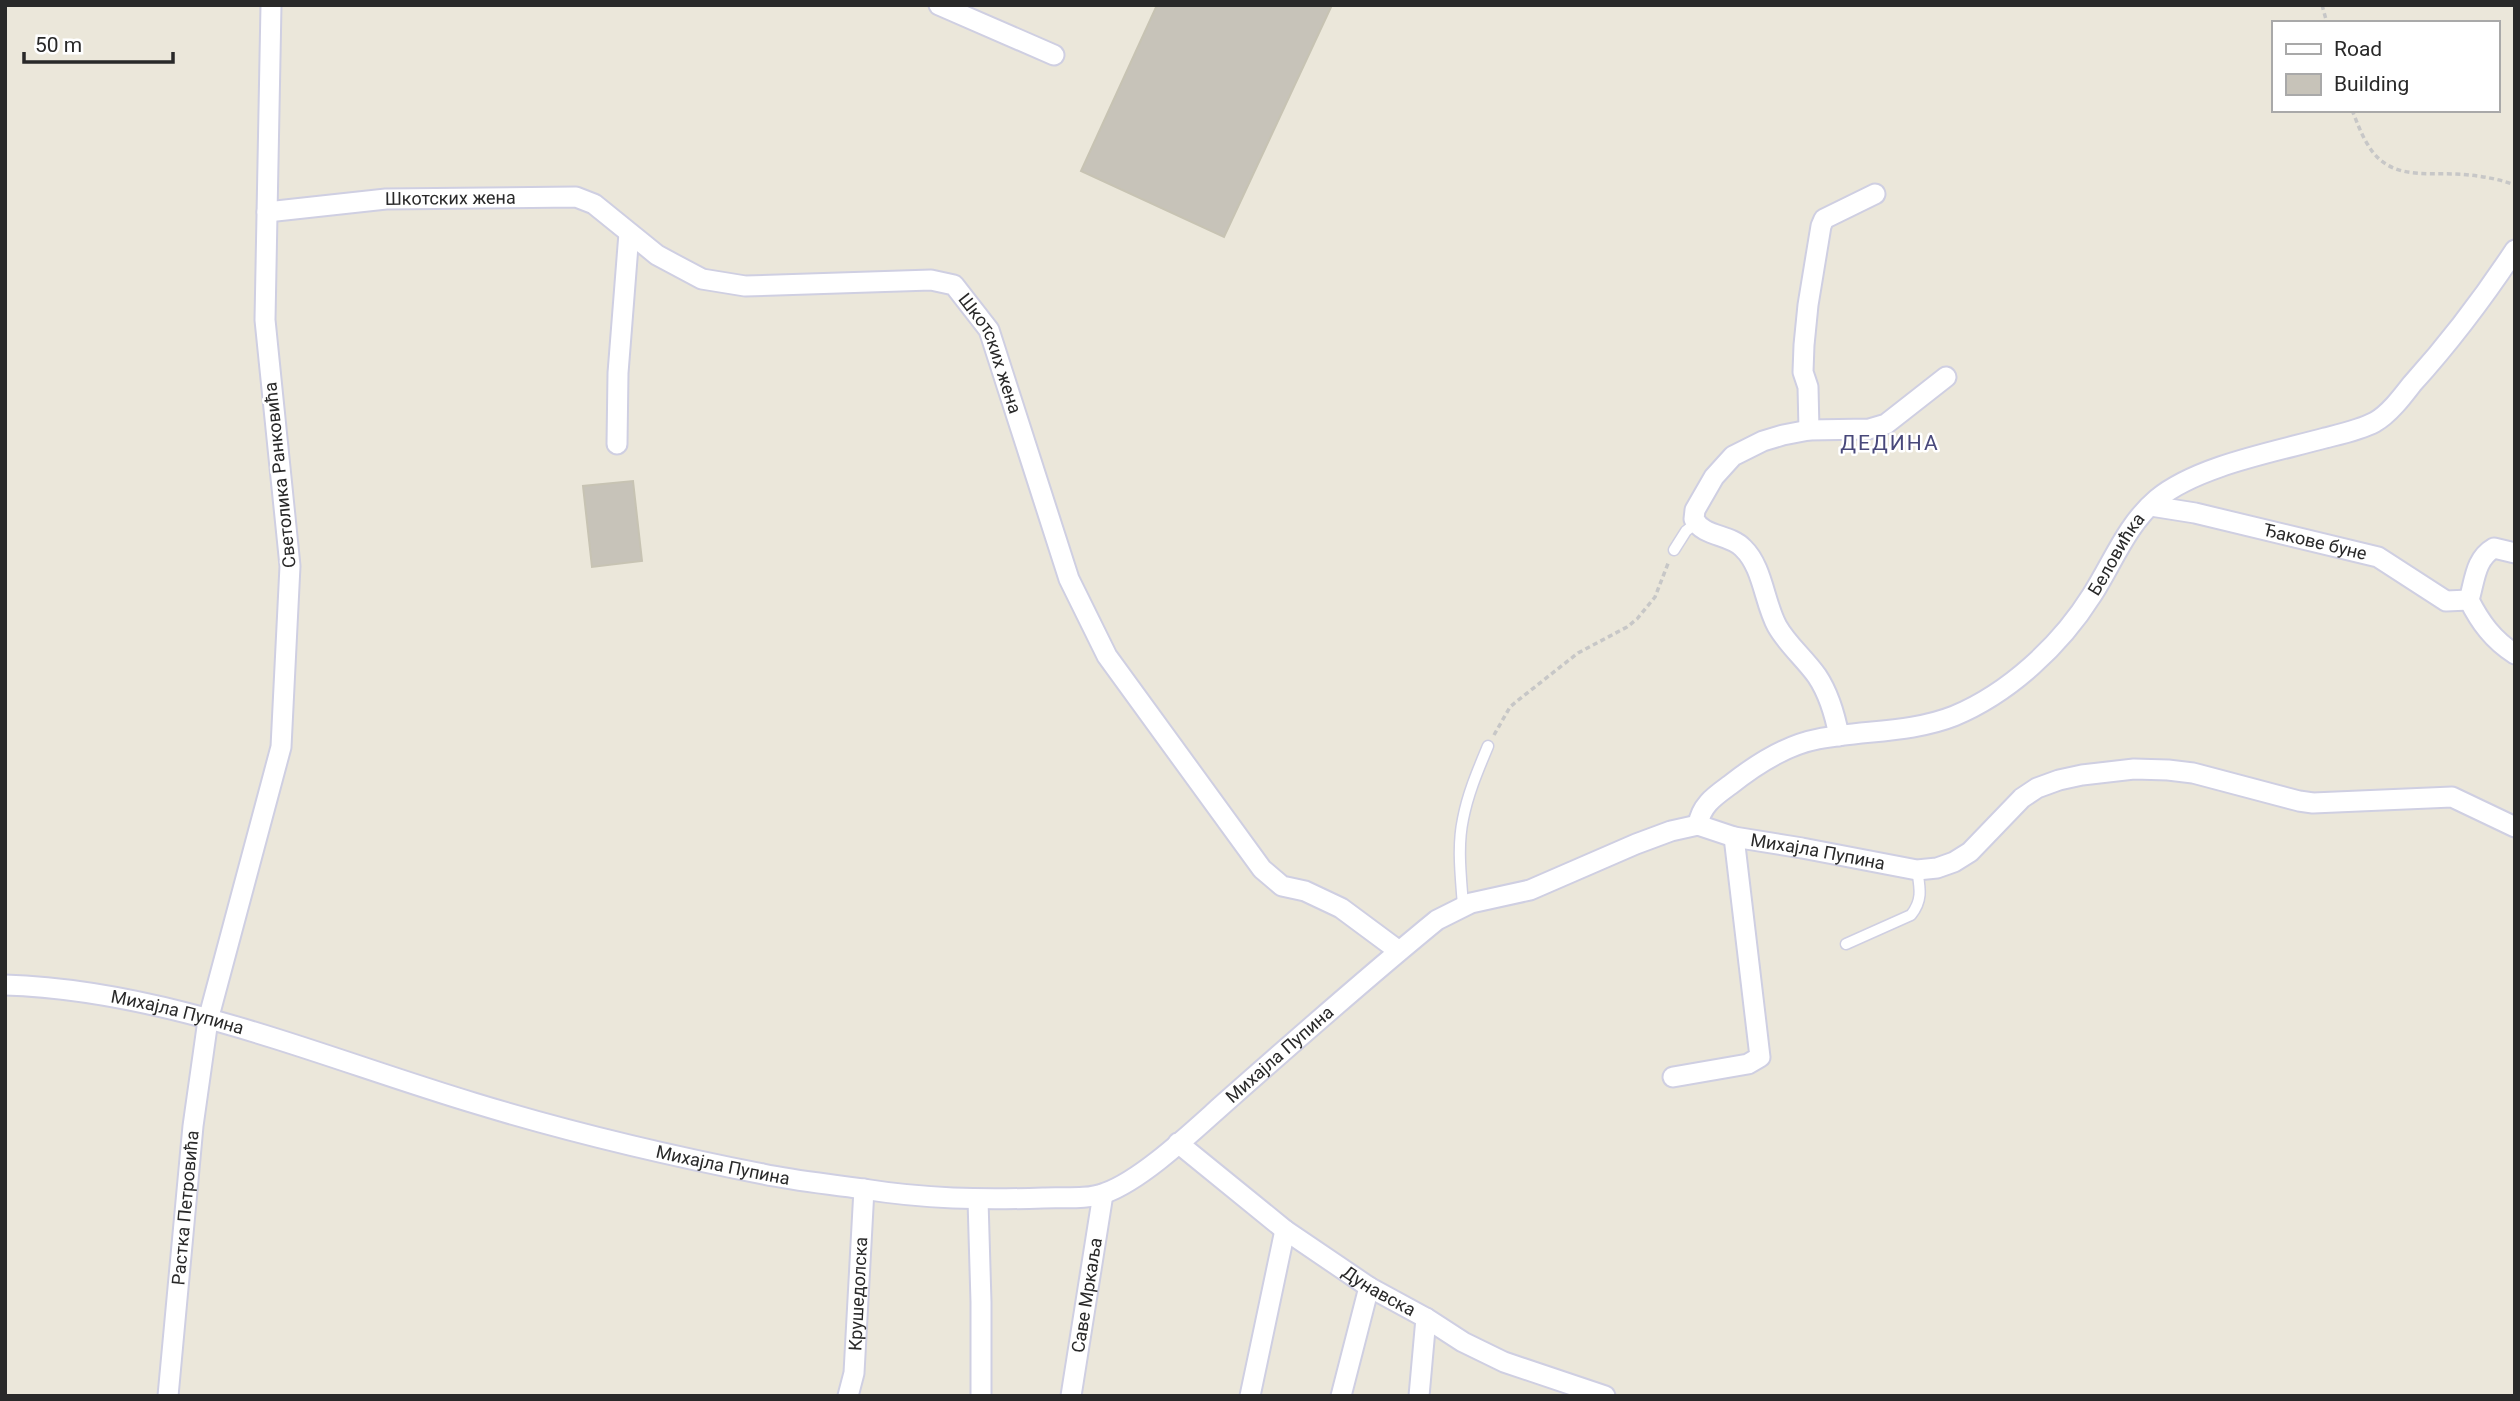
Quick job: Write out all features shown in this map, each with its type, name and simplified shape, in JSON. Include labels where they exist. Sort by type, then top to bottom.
[{"type":"street","name":"Светолика Ранковића","points":[[208,1020],[281,747],[290,566],[265,320],[271,5]]},
{"type":"street","points":[[939,5],[1054,55]]},
{"type":"street","points":[[1809,430],[1808,387],[1803,372],[1804,345],[1821,226],[1824,219],[1875,194]]},
{"type":"street","name":"Шкотских жена","points":[[267,212],[386,199],[576,197],[594,204],[657,255],[702,279],[745,286],[931,280],[954,285],[989,330],[1069,579],[1107,656],[1262,869],[1282,886],[1305,891],[1341,908],[1399,951]]},
{"type":"street","points":[[617,444],[618,373],[629,233]]},
{"type":"street","name":"Беловићка","points":[[1698,825],[1702,810],[1710,800],[1776,754],[1816,739],[1929,724],[1978,704],[2011,681],[2037,660],[2062,634],[2091,597],[2121,545],[2151,506],[2178,485],[2206,472],[2350,431],[2376,421],[2396,402],[2453,335],[2485,295],[2515,250]]},
{"type":"street","points":[[1839,736],[1829,697],[1818,677],[1778,628],[1755,567],[1745,549],[1736,542],[1701,528],[1694,515],[1714,477],[1732,456],[1763,441],[1809,430],[1851,430],[1886,424],[1946,377]]},
{"type":"street","name":"Ђакове буне","points":[[2151,506],[2195,513],[2378,557],[2446,601],[2469,600]]},
{"type":"street","points":[[2515,553],[2494,548],[2485,553],[2479,563],[2469,600],[2491,635],[2515,654]]},
{"type":"street","name":"Михајла Пупина","points":[[5,985],[47,986],[98,993],[208,1020],[338,1058],[474,1103],[617,1143],[766,1175],[913,1197],[978,1200],[1103,1194],[1132,1179],[1178,1143],[1437,920],[1463,906],[1530,890],[1671,831],[1698,825],[1734,837],[1917,870],[1945,865],[1970,852],[2022,798],[2037,788],[2059,779],[2134,769],[2193,773],[2313,803],[2452,797],[2515,827]]},
{"type":"street","points":[[1673,1077],[1748,1064],[1760,1056],[1734,837]]},
{"type":"street","name":"Растка Петровића","points":[[168,1396],[193,1126],[208,1020]]},
{"type":"street","name":"Дунавска","points":[[1178,1143],[1285,1230],[1369,1287],[1504,1363],[1605,1396]]},
{"type":"street","name":"Крушедолска","points":[[848,1396],[855,1373],[864,1189]]},
{"type":"street","name":"Саве Мркаља","points":[[1071,1396],[1103,1194]]},
{"type":"street","points":[[978,1200],[982,1302],[981,1396]]},
{"type":"street","points":[[1250,1396],[1285,1230]]},
{"type":"street","points":[[1341,1396],[1369,1287]]},
{"type":"street","points":[[1419,1396],[1426,1318]]},
{"type":"lane","points":[[1674,550],[1686,531],[1696,523]]},
{"type":"lane","points":[[1463,906],[1460,853],[1462,820],[1488,746]]},
{"type":"lane","points":[[1846,944],[1911,915],[1921,895],[1917,870]]},
{"type":"path","points":[[2353,112],[2376,156],[2397,171],[2416,175],[2477,176],[2515,185]]},
{"type":"path","points":[[1488,746],[1510,707],[1517,701],[1578,653],[1637,619],[1655,597],[1674,550]]},
{"type":"building","points":[[1157,5],[1332,5],[1224,237],[1081,171]]},
{"type":"building","points":[[633,481],[642,561],[592,567],[583,486]]},
{"type":"district","name":"ДЕДИНА","points":[[1890,443]]}]
